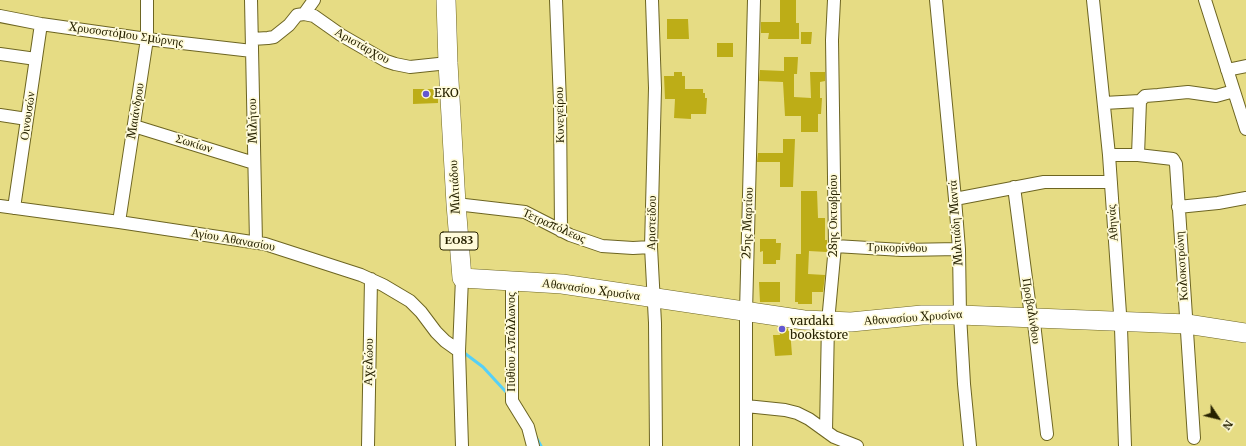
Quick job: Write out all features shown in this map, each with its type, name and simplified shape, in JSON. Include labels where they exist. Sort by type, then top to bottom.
[{"type":"main road","name":"Μιλτιάδου","points":[[446,0],[456,204],[462,278]]},
{"type":"main road","name":"Αθανασίου Χρυσίνα","points":[[462,278],[562,284],[654,299],[828,322],[864,322],[922,315],[1033,317],[1187,324],[1246,334]]},
{"type":"street","name":"Μαιάνδρου","points":[[119,222],[147,39],[147,0]]},
{"type":"street","name":"Μιλήτου","points":[[251,0],[256,242]]},
{"type":"street","points":[[252,39],[274,37],[289,25],[297,15],[304,14],[314,0]]},
{"type":"street","name":"Κυνεγείρου","points":[[556,0],[560,110],[561,231]]},
{"type":"street","name":"Αριστείδου","points":[[652,0],[655,88],[652,247],[656,337],[656,446]]},
{"type":"street","name":"25ης Μαρτίου","points":[[746,446],[746,312],[754,0]]},
{"type":"street","name":"28ης Οκτωβρίου","points":[[829,437],[828,322],[835,246],[832,40],[834,0]]},
{"type":"street","name":"Μιλτιάδη Μαντά","points":[[936,0],[959,249],[960,315],[964,384],[970,446]]},
{"type":"street","name":"Αθηνάς","points":[[1093,0],[1111,182],[1120,321],[1125,446]]},
{"type":"street","points":[[1205,0],[1246,130]]},
{"type":"street","name":"Αριστάρχου","points":[[304,14],[314,16],[341,35],[390,62],[410,67],[448,63]]},
{"type":"street","name":"Χρυσοστόμου Σμύρνης","points":[[0,16],[41,24],[147,39],[252,51]]},
{"type":"street","name":"Οινουσών","points":[[14,208],[41,24]]},
{"type":"street","points":[[0,54],[36,59]]},
{"type":"street","points":[[1227,70],[1246,66]]},
{"type":"street","points":[[1104,103],[1140,101],[1145,96],[1158,94],[1188,92],[1216,96],[1234,91]]},
{"type":"street","points":[[1138,155],[1140,101]]},
{"type":"street","points":[[0,115],[27,119]]},
{"type":"street","name":"Σωκίων","points":[[134,126],[254,163]]},
{"type":"street","name":"Κολοκοτρώνη","points":[[1109,155],[1138,155],[1173,159],[1176,164],[1194,438]]},
{"type":"street","points":[[955,199],[1044,182],[1111,182]]},
{"type":"street","name":"Προβαλίνθου","points":[[1014,187],[1030,309],[1033,317],[1047,434]]},
{"type":"street","points":[[1178,207],[1218,203],[1246,198]]},
{"type":"street","name":"Τετραπόλεως","points":[[456,204],[525,212],[579,239],[602,246],[633,248],[652,247]]},
{"type":"street","name":"Αγίου Αθανασίου","points":[[0,206],[265,244],[371,279],[410,301],[421,312],[440,337],[459,350]]},
{"type":"street","name":"Τρικορίνθου","points":[[835,246],[902,250],[959,249]]},
{"type":"street","name":"Μιλτιάδου","points":[[462,278],[459,350],[462,446]]},
{"type":"street","name":"Αχελώου","points":[[368,446],[371,279]]},
{"type":"street","name":"Πυθίου Απόλλωνος","points":[[512,280],[512,401],[528,427],[533,446]]},
{"type":"street","points":[[746,406],[785,410],[797,413],[809,419],[829,437],[857,446]]},
{"type":"building","points":[[780,0],[796,0],[796,23],[799,23],[799,39],[768,39],[769,33],[761,33],[761,22],[780,22]]},
{"type":"building","points":[[667,19],[688,19],[689,39],[667,39]]},
{"type":"building","points":[[801,32],[812,32],[811,44],[801,44]]},
{"type":"building","points":[[717,43],[733,43],[733,57],[717,57]]},
{"type":"building","points":[[784,57],[798,57],[797,74],[794,74],[794,97],[811,98],[810,72],[825,72],[825,81],[820,82],[820,98],[822,98],[821,114],[818,114],[818,132],[801,132],[801,116],[785,116],[783,82],[759,81],[760,70],[784,71]]},
{"type":"building","points":[[674,72],[682,72],[682,76],[685,76],[685,89],[703,89],[705,98],[707,98],[706,114],[691,114],[691,119],[674,118],[675,99],[665,99],[664,76],[674,76]]},
{"type":"building","points":[[413,89],[438,89],[438,103],[413,104]]},
{"type":"building","points":[[783,139],[795,139],[793,187],[780,187],[780,162],[757,162],[758,153],[783,153]]},
{"type":"building","points":[[801,191],[817,191],[818,218],[825,218],[825,240],[827,240],[827,252],[809,251],[808,274],[825,275],[823,292],[812,292],[812,304],[798,304],[798,302],[795,302],[796,254],[801,254]]},
{"type":"building","points":[[760,239],[776,239],[776,243],[781,243],[780,260],[776,260],[776,264],[763,264],[763,251],[760,252]]},
{"type":"building","points":[[759,282],[780,282],[780,302],[760,302]]},
{"type":"building","points":[[779,327],[790,329],[792,355],[775,356],[773,335],[780,335]]},
{"type":"waterway","points":[[463,352],[483,367],[506,392]]},
{"type":"waterway","points":[[536,437],[541,446]]},
{"type":"place","name":"EKO","points":[[426,94]]},
{"type":"place","name":"vardaki bookstore","points":[[782,329]]}]
